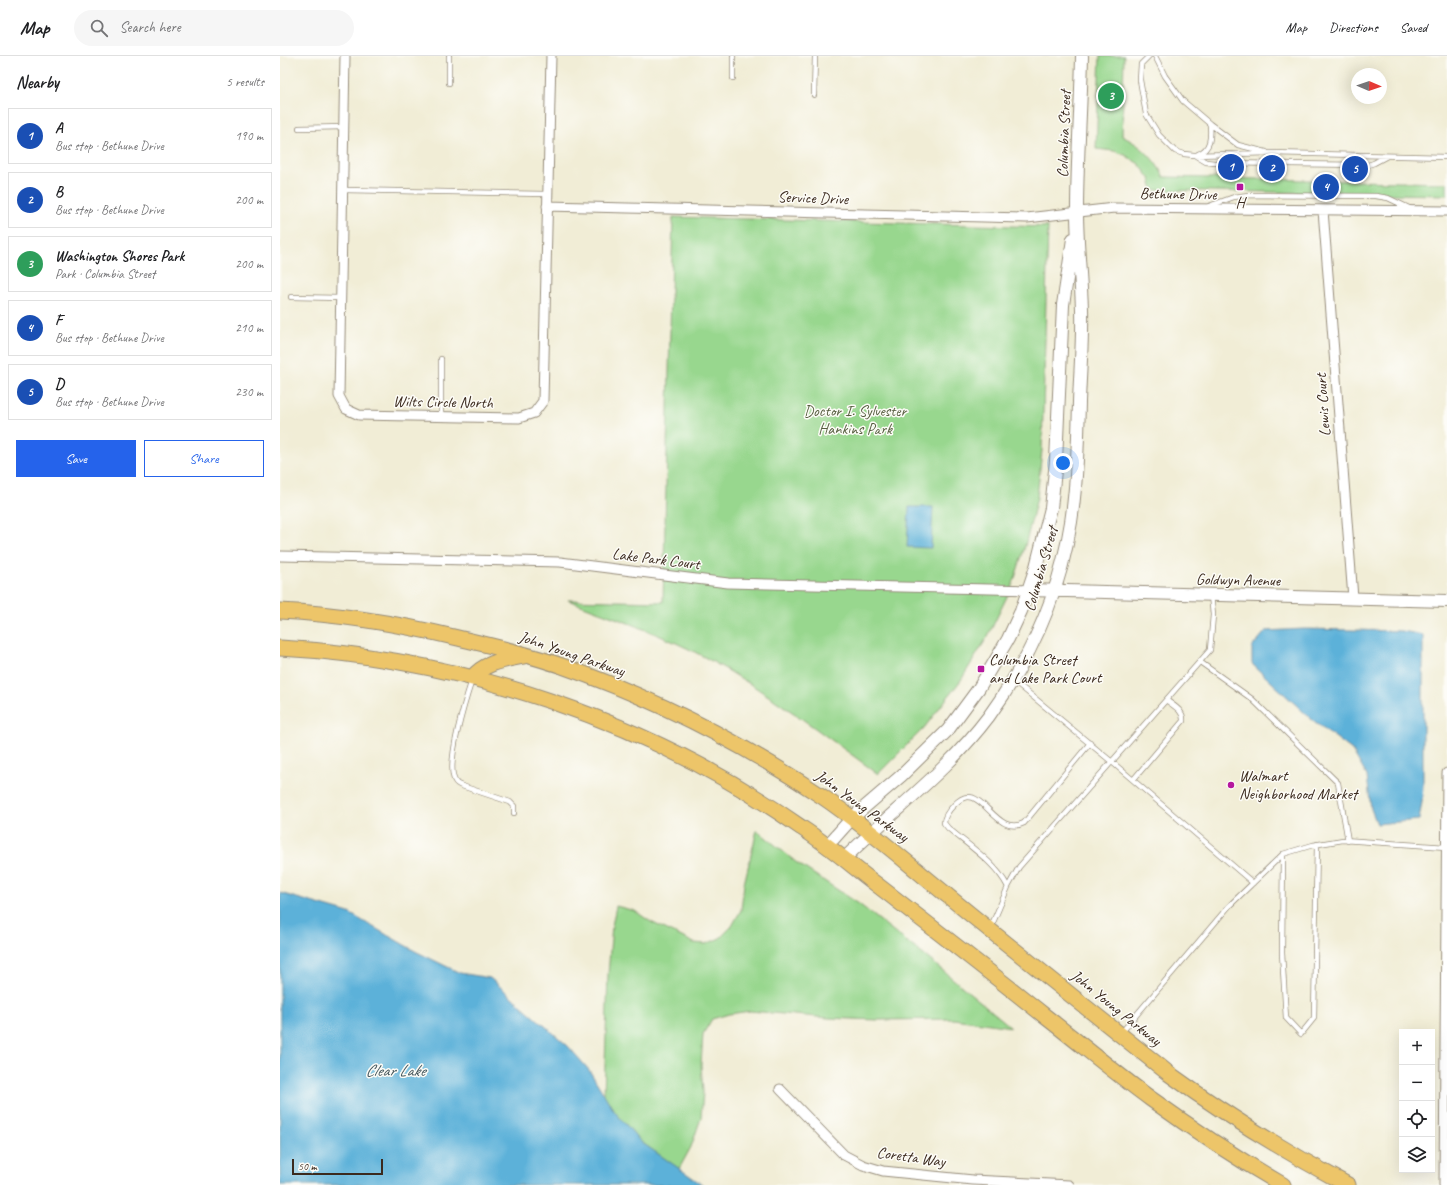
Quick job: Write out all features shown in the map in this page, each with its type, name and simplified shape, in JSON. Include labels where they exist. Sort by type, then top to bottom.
[{"type":"main road","name":"John Young Parkway","points":[[280,611],[336,616],[430,631],[559,665],[680,715],[751,753],[823,797],[871,832],[989,930],[1168,1073],[1238,1122],[1314,1167],[1348,1185]]},
{"type":"main road","points":[[280,648],[376,658],[472,678],[523,692],[632,733],[671,751],[729,782],[770,807],[827,846],[1150,1098],[1254,1168],[1283,1185]]},
{"type":"main road","points":[[472,678],[478,672],[496,662],[527,656]]},
{"type":"street","name":"Wilts Circle North","points":[[345,56],[339,396],[346,409],[359,415],[519,418],[534,413],[543,401],[551,56]]},
{"type":"street","name":"Columbia Street","points":[[844,859],[871,832],[921,790],[946,766],[967,743],[988,716],[1013,680],[1028,653],[1043,620],[1060,574],[1070,529],[1077,474],[1082,310],[1077,212],[1082,56]]},
{"type":"street","name":"Service Drive","points":[[547,206],[1027,218],[1077,212]]},
{"type":"street","name":"Bethune Drive","points":[[1077,212],[1114,208],[1447,211]]},
{"type":"street","name":"Lewis Court","points":[[1323,210],[1353,598]]},
{"type":"street","name":"Columbia Street","points":[[827,846],[852,818],[923,755],[948,730],[979,688],[995,662],[1011,632],[1029,590],[1045,537],[1051,508],[1057,453],[1063,305],[1077,212]]},
{"type":"street","name":"Lake Park Court","points":[[280,556],[560,562],[728,583],[1029,590]]},
{"type":"street","name":"Goldwyn Avenue","points":[[1029,590],[1054,592],[1447,601]]},
{"type":"street","points":[[1444,1185],[1446,1116],[1447,773]]},
{"type":"street","name":"Coretta Way","points":[[780,1089],[844,1156],[864,1166],[883,1171],[973,1182],[1070,1185]]},
{"type":"lane","points":[[449,56],[449,83]]},
{"type":"lane","points":[[733,56],[733,78]]},
{"type":"lane","points":[[814,94],[815,56]]},
{"type":"lane","points":[[1149,56],[1141,64],[1140,80],[1146,114],[1159,135],[1175,150],[1184,154],[1194,156],[1272,153],[1447,157]]},
{"type":"lane","points":[[1155,56],[1165,76],[1183,101],[1210,124],[1238,145],[1272,153]]},
{"type":"lane","points":[[1194,156],[1203,152],[1207,147],[1211,137],[1210,124]]},
{"type":"lane","points":[[299,128],[344,127]]},
{"type":"lane","points":[[1194,156],[1206,162],[1214,163],[1368,165],[1388,155]]},
{"type":"lane","points":[[343,190],[547,194]]},
{"type":"lane","points":[[1202,209],[1234,197],[1248,195],[1360,196],[1388,198],[1416,211]]},
{"type":"lane","points":[[291,297],[341,298]]},
{"type":"lane","points":[[441,359],[441,417]]},
{"type":"lane","points":[[989,930],[1008,887],[1019,867],[1210,650],[1213,615],[1211,595]]},
{"type":"lane","points":[[1200,662],[1252,699],[1338,783],[1348,841]]},
{"type":"lane","points":[[472,678],[459,725],[452,763],[453,776],[455,782],[462,786],[510,802],[514,806],[514,813]]},
{"type":"lane","points":[[1013,680],[1090,743],[1253,883]]},
{"type":"lane","points":[[1133,780],[1183,722],[1181,712],[1166,700]]},
{"type":"lane","points":[[1008,887],[1001,874],[993,866],[948,828],[944,823],[944,818],[955,804],[964,797],[970,796],[976,798],[1000,821],[1012,826],[1018,826],[1024,823],[1090,743]]},
{"type":"lane","points":[[1120,1034],[1229,906],[1283,854],[1317,844],[1348,841],[1446,847]]},
{"type":"lane","points":[[1283,854],[1282,954],[1286,1018],[1300,1034],[1314,1018],[1317,844]]},
{"type":"green space","points":[[1100,56],[1124,56],[1122,136],[1136,144],[1147,153],[1164,177],[1447,183],[1447,195],[1153,190],[1150,178],[1139,164],[1125,155],[1114,151],[1096,149]]},
{"type":"green space","name":"Doctor I. Sylvester Hankins Park","points":[[673,217],[1048,227],[1042,450],[1037,498],[1025,546],[1013,584],[988,636],[961,680],[924,728],[878,774],[774,699],[692,650],[621,620],[568,600],[663,602]]},
{"type":"green space","points":[[757,830],[797,863],[859,904],[1011,1027],[954,1019],[877,1020],[828,1018],[750,1011],[729,1014],[712,1019],[703,1034],[701,1065],[703,1092],[701,1118],[691,1147],[679,1169],[641,1142],[615,1112],[604,1095],[608,975],[612,926],[616,906],[635,911],[651,922],[694,943],[706,944],[720,938],[732,926],[741,910],[744,884]]},
{"type":"water","points":[[909,507],[933,507],[931,548],[907,547]]},
{"type":"water","points":[[1304,629],[1402,631],[1423,635],[1423,785],[1419,820],[1377,824],[1371,809],[1367,776],[1352,750],[1310,718],[1252,664],[1252,647],[1266,631]]},
{"type":"water","name":"Clear Lake","points":[[280,893],[349,913],[415,951],[460,973],[490,978],[568,1046],[589,1070],[615,1112],[641,1142],[703,1185],[280,1185]]},
{"type":"place","name":"Washington Shores Park","points":[[1111,96]]},
{"type":"place","name":"A","points":[[1231,167]]},
{"type":"place","name":"B","points":[[1272,168]]},
{"type":"place","name":"D","points":[[1355,169]]},
{"type":"place","name":"H","points":[[1240,187]]},
{"type":"place","name":"F","points":[[1326,187]]},
{"type":"place","name":"Columbia Street and Lake Park Court","points":[[981,669]]},
{"type":"place","name":"Walmart Neighborhood Market","points":[[1231,785]]}]
